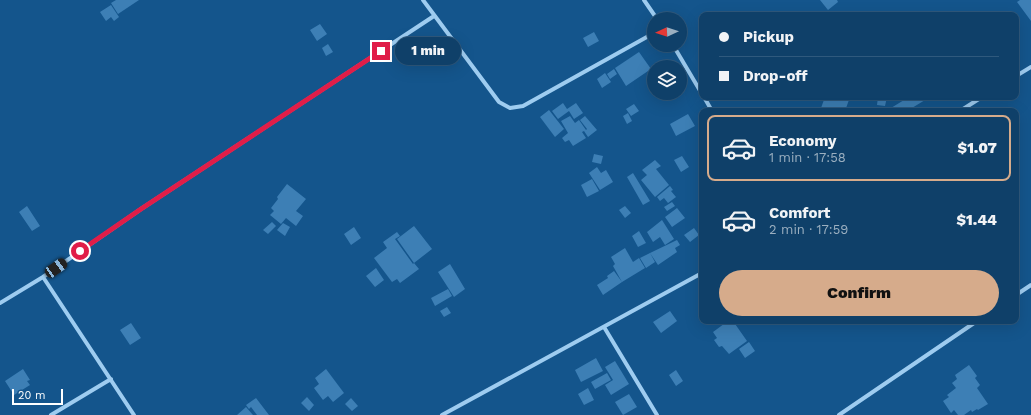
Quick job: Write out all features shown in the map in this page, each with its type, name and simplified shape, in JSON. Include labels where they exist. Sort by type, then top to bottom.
[{"type":"street","points":[[423,0],[499,102],[510,108],[523,106],[647,37]]},
{"type":"street","points":[[644,0],[652,12]]},
{"type":"street","points":[[0,303],[44,277],[147,204],[434,16]]},
{"type":"street","points":[[677,52],[699,89]]},
{"type":"street","points":[[1019,74],[1031,67]]},
{"type":"street","points":[[965,108],[977,100]]},
{"type":"street","points":[[442,415],[699,275]]},
{"type":"street","points":[[44,277],[134,415]]},
{"type":"street","points":[[1019,293],[1031,284]]},
{"type":"street","points":[[840,415],[974,324]]},
{"type":"street","points":[[604,327],[657,415]]},
{"type":"street","points":[[51,415],[111,379]]},
{"type":"building","points":[[116,0],[139,0],[118,14],[111,3]]},
{"type":"building","points":[[820,0],[837,0],[838,2],[828,10]]},
{"type":"building","points":[[1020,0],[1031,0],[1031,21],[1017,2]]},
{"type":"building","points":[[111,5],[119,17],[114,21],[111,17],[106,21],[100,12]]},
{"type":"building","points":[[320,24],[327,34],[317,41],[310,30]]},
{"type":"building","points":[[594,32],[599,41],[588,47],[583,38]]},
{"type":"building","points":[[328,44],[333,52],[326,56],[322,48]]},
{"type":"building","points":[[639,52],[647,63],[647,72],[626,86],[615,68]]},
{"type":"building","points":[[614,69],[617,74],[610,79],[607,74]]},
{"type":"building","points":[[605,73],[611,82],[602,88],[597,79]]},
{"type":"building","points":[[824,100],[849,100],[846,108],[821,108]]},
{"type":"building","points":[[878,100],[886,100],[885,106],[877,105]]},
{"type":"building","points":[[904,100],[925,100],[912,108],[891,108]]},
{"type":"building","points":[[563,103],[567,109],[576,103],[583,113],[574,119],[569,111],[558,119],[552,111]]},
{"type":"building","points":[[634,104],[639,111],[631,116],[626,109]]},
{"type":"building","points":[[549,110],[564,129],[555,137],[540,117]]},
{"type":"building","points":[[628,113],[632,121],[627,124],[623,116]]},
{"type":"building","points":[[688,114],[695,126],[676,136],[670,124]]},
{"type":"building","points":[[570,116],[575,123],[579,120],[586,130],[587,129],[580,120],[585,116],[597,130],[588,137],[584,131],[582,132],[586,138],[573,146],[569,140],[565,142],[562,138],[568,133],[561,121]]},
{"type":"building","points":[[594,154],[603,156],[601,164],[592,162]]},
{"type":"building","points":[[682,156],[689,167],[681,172],[674,160]]},
{"type":"building","points":[[655,160],[661,166],[656,169],[669,185],[655,197],[641,180],[647,175],[642,170]]},
{"type":"building","points":[[597,167],[601,173],[606,170],[613,182],[600,190],[589,173]]},
{"type":"building","points":[[633,173],[650,201],[643,205],[627,177]]},
{"type":"building","points":[[592,179],[599,191],[587,197],[581,185]]},
{"type":"building","points":[[287,184],[306,199],[296,211],[303,216],[296,226],[286,218],[281,224],[270,215],[274,211],[271,208],[278,199],[277,197]]},
{"type":"building","points":[[670,186],[673,190],[671,191],[676,197],[668,203],[664,198],[660,201],[657,197]]},
{"type":"building","points":[[672,202],[675,206],[667,211],[664,207]]},
{"type":"building","points":[[27,206],[40,226],[32,231],[19,212]]},
{"type":"building","points":[[625,206],[631,213],[625,218],[619,210]]},
{"type":"building","points":[[677,208],[685,218],[672,227],[665,217]]},
{"type":"building","points":[[662,220],[674,239],[665,245],[660,237],[653,242],[647,232]]},
{"type":"building","points":[[272,222],[276,226],[268,234],[263,230]]},
{"type":"building","points":[[283,223],[290,227],[285,236],[277,230]]},
{"type":"building","points":[[414,226],[432,249],[414,263],[397,239]]},
{"type":"building","points":[[354,227],[361,238],[351,245],[344,234]]},
{"type":"building","points":[[694,228],[699,235],[690,242],[684,235]]},
{"type":"building","points":[[639,231],[646,243],[638,247],[632,236]]},
{"type":"building","points":[[397,232],[400,236],[395,239],[413,264],[414,263],[419,269],[400,283],[397,279],[392,282],[374,258],[387,248],[383,242]]},
{"type":"building","points":[[677,240],[680,245],[675,248],[677,252],[658,265],[650,253]]},
{"type":"building","points":[[625,248],[633,262],[639,258],[645,268],[622,282],[613,266],[615,264],[611,257]]},
{"type":"building","points":[[650,253],[655,262],[646,268],[640,258]]},
{"type":"building","points":[[450,264],[465,289],[454,297],[438,272]]},
{"type":"building","points":[[376,268],[384,280],[375,287],[366,276]]},
{"type":"building","points":[[614,271],[622,282],[603,295],[597,285],[608,278],[607,276]]},
{"type":"building","points":[[448,289],[452,296],[435,306],[431,298]]},
{"type":"building","points":[[447,307],[451,313],[444,317],[440,311]]},
{"type":"building","points":[[670,311],[677,321],[661,333],[653,322]]},
{"type":"building","points":[[131,323],[141,338],[130,345],[120,330]]},
{"type":"building","points":[[724,324],[735,324],[747,341],[729,354],[722,346],[719,347],[714,340],[717,338],[713,332]]},
{"type":"building","points":[[749,342],[755,351],[745,358],[739,349]]},
{"type":"building","points":[[596,358],[603,371],[581,382],[575,370]]},
{"type":"building","points":[[615,361],[629,384],[611,395],[605,385],[613,380],[605,367]]},
{"type":"building","points":[[969,365],[977,376],[975,378],[980,385],[977,388],[988,404],[978,410],[977,409],[972,412],[971,410],[964,415],[958,415],[954,410],[951,413],[943,401],[949,397],[947,395],[956,388],[952,383],[957,379],[955,375]]},
{"type":"building","points":[[23,369],[30,380],[27,381],[30,385],[14,395],[5,381]]},
{"type":"building","points":[[326,369],[344,393],[333,402],[328,396],[323,400],[314,388],[319,384],[315,378]]},
{"type":"building","points":[[676,370],[683,381],[676,386],[669,375]]},
{"type":"building","points":[[607,373],[611,380],[595,389],[591,382]]},
{"type":"building","points":[[588,388],[594,400],[584,405],[578,394]]},
{"type":"building","points":[[629,394],[637,407],[623,415],[615,402]]},
{"type":"building","points":[[307,397],[314,405],[309,411],[301,403]]},
{"type":"building","points":[[256,398],[269,415],[257,415],[251,407],[249,409],[246,405]]},
{"type":"building","points":[[351,398],[358,406],[352,411],[345,404]]},
{"type":"building","points":[[246,407],[253,415],[237,415]]},
{"type":"route","points":[[80,251],[141,209],[381,51]]}]
